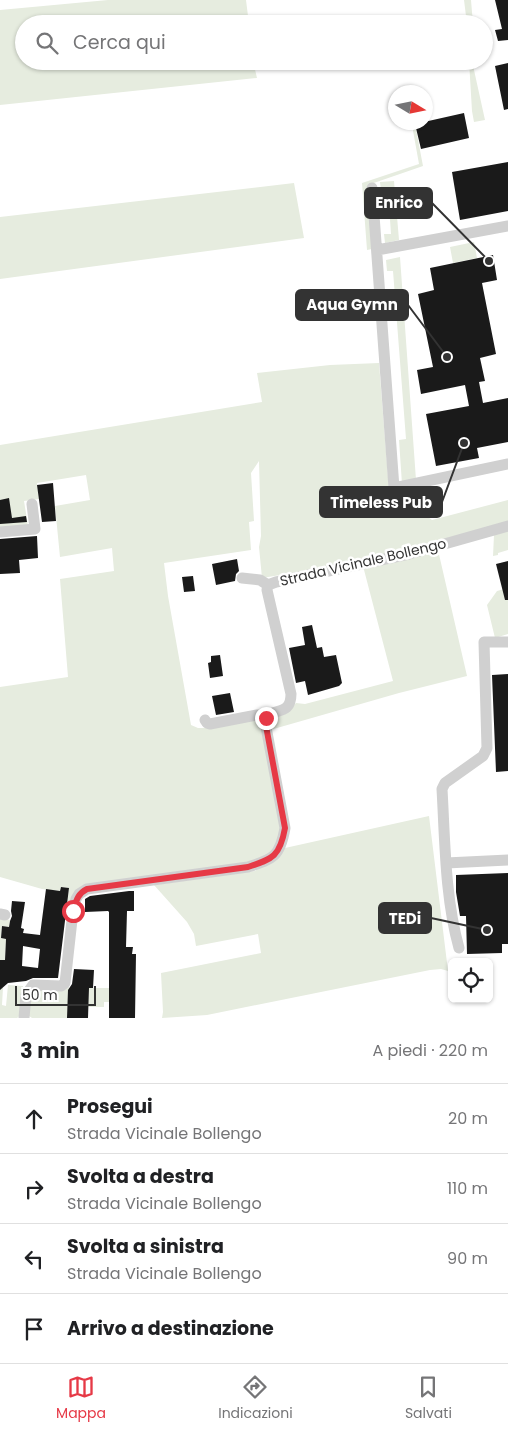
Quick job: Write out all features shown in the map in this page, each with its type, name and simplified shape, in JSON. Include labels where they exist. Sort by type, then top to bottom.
[{"type":"street","points":[[372,188],[394,488],[508,464]]},
{"type":"street","points":[[376,250],[508,226]]},
{"type":"street","points":[[0,532],[35,529],[32,504]]},
{"type":"street","name":"Strada Vicinale Bollengo","points":[[268,717],[288,706],[291,694],[267,590],[268,585],[409,554],[508,526]]},
{"type":"street","points":[[242,578],[260,580],[268,585]]},
{"type":"street","points":[[459,948],[452,925],[442,789],[445,783],[483,756],[487,748],[484,642],[508,642]]},
{"type":"street","points":[[24,1018],[26,995],[33,985],[61,986],[66,983],[73,911],[76,899],[83,891],[248,867],[269,860],[278,851],[283,841],[285,828],[266,726],[268,717],[257,715],[210,724],[205,720]]},
{"type":"street","points":[[446,863],[508,860]]},
{"type":"shaded area","points":[[108,0],[246,0],[248,15],[15,15],[15,70],[255,70],[257,78],[0,105],[0,10]]},
{"type":"shaded area","points":[[464,0],[471,0],[472,15],[466,15]]},
{"type":"shaded area","points":[[470,70],[474,70],[485,120],[474,122]]},
{"type":"shaded area","points":[[413,130],[416,130],[423,166],[368,185],[372,249],[367,250],[362,183],[419,164]]},
{"type":"shaded area","points":[[394,181],[399,240],[385,243],[384,234],[391,234],[388,190],[381,190],[380,182]]},
{"type":"shaded area","points":[[294,183],[304,238],[0,279],[0,217]]},
{"type":"shaded area","points":[[474,242],[477,258],[453,263],[450,247]]},
{"type":"shaded area","points":[[400,257],[416,480],[402,484],[399,440],[406,439],[393,271],[387,271],[386,260]]},
{"type":"shaded area","points":[[379,363],[391,515],[406,508],[426,506],[428,517],[432,520],[508,500],[508,522],[353,563],[262,578],[259,547],[261,536],[259,461],[251,473],[254,521],[249,522],[251,550],[164,563],[191,725],[205,728],[261,718],[283,825],[280,844],[261,861],[86,887],[72,908],[67,907],[69,888],[61,887],[60,891],[42,889],[0,877],[0,687],[68,677],[60,579],[114,571],[112,548],[60,557],[55,506],[90,500],[86,475],[37,483],[39,499],[24,501],[28,526],[0,528],[0,445],[262,402],[257,373],[330,365]]},
{"type":"shaded area","points":[[508,530],[508,550],[493,556],[494,535]]},
{"type":"shaded area","points":[[438,550],[467,676],[399,693],[270,730],[272,720],[290,710],[296,703],[305,704],[393,681],[363,566]]},
{"type":"shaded area","points":[[508,588],[508,634],[495,638],[487,605],[497,591]]},
{"type":"shaded area","points":[[429,816],[448,971],[441,969],[430,970],[207,1015],[162,1018],[161,973],[261,953],[258,934],[196,946],[194,934],[187,922],[154,885],[255,871],[285,848]]},
{"type":"shaded area","points":[[0,918],[10,920],[9,927],[2,926],[1,938],[6,939],[5,960],[0,960]]},
{"type":"shaded area","points":[[8,985],[23,986],[22,1008],[17,1018],[0,1018],[0,988],[3,988],[2,1005],[6,1006]]},
{"type":"shaded area","points":[[69,987],[67,1018],[32,1018],[29,1016],[30,991]]},
{"type":"shaded area","points":[[89,988],[110,988],[110,1002],[104,1002],[104,1007],[88,1007]]},
{"type":"building","points":[[495,0],[508,0],[508,40],[498,41],[495,30],[502,29]]},
{"type":"building","points":[[508,63],[508,109],[504,110],[495,66]]},
{"type":"building","points":[[464,113],[469,138],[421,149],[416,130],[433,130],[433,120]]},
{"type":"building","points":[[508,162],[508,211],[460,220],[452,172]]},
{"type":"building","points":[[493,255],[497,280],[482,283],[496,354],[480,358],[485,381],[479,382],[483,403],[508,398],[508,442],[477,448],[479,458],[436,466],[426,414],[469,406],[465,385],[421,394],[417,370],[433,367],[418,294],[434,290],[430,268]]},
{"type":"building","points":[[53,483],[56,521],[42,522],[37,485]]},
{"type":"building","points":[[9,498],[12,518],[26,516],[27,522],[0,524],[0,500]]},
{"type":"building","points":[[37,536],[38,558],[19,560],[20,573],[0,574],[0,539]]},
{"type":"building","points":[[237,559],[239,571],[236,574],[235,581],[216,585],[212,564]]},
{"type":"building","points":[[508,561],[508,600],[505,600],[496,564]]},
{"type":"building","points":[[193,576],[195,591],[184,592],[182,577]]},
{"type":"building","points":[[312,625],[317,648],[322,647],[324,657],[336,655],[342,683],[339,686],[308,695],[305,681],[296,683],[289,648],[305,645],[302,627]]},
{"type":"building","points":[[220,655],[223,676],[210,678],[208,663],[211,662],[211,656]]},
{"type":"building","points":[[508,674],[508,771],[496,772],[492,675]]},
{"type":"building","points":[[230,693],[234,712],[216,715],[212,696]]},
{"type":"building","points":[[508,873],[508,944],[502,944],[502,953],[467,954],[466,916],[460,916],[456,892],[456,875]]},
{"type":"building","points":[[61,887],[69,888],[58,978],[33,978],[26,981],[8,983],[0,990],[0,960],[5,960],[6,939],[1,938],[2,926],[9,927],[12,916],[12,901],[25,902],[21,928],[24,929],[23,933],[40,935],[46,889],[60,891]],"holes":[[[23,946],[40,949],[38,968],[22,966]]]},
{"type":"building","points":[[134,891],[134,911],[127,911],[126,947],[133,947],[132,954],[136,954],[135,1018],[109,1018],[109,912],[85,912],[85,899],[90,896]]},
{"type":"building","points":[[74,969],[94,970],[93,988],[89,988],[88,1018],[67,1018],[68,990],[72,984]]},
{"type":"place","name":"Enrico","points":[[489,261]]},
{"type":"place","name":"Aqua Gymn","points":[[447,357]]},
{"type":"place","name":"Timeless Pub","points":[[464,443]]},
{"type":"place","name":"TEDi","points":[[487,930]]},
{"type":"route","points":[[73,911],[76,899],[87,889],[248,867],[269,860],[278,851],[283,841],[285,828],[266,718]]}]
